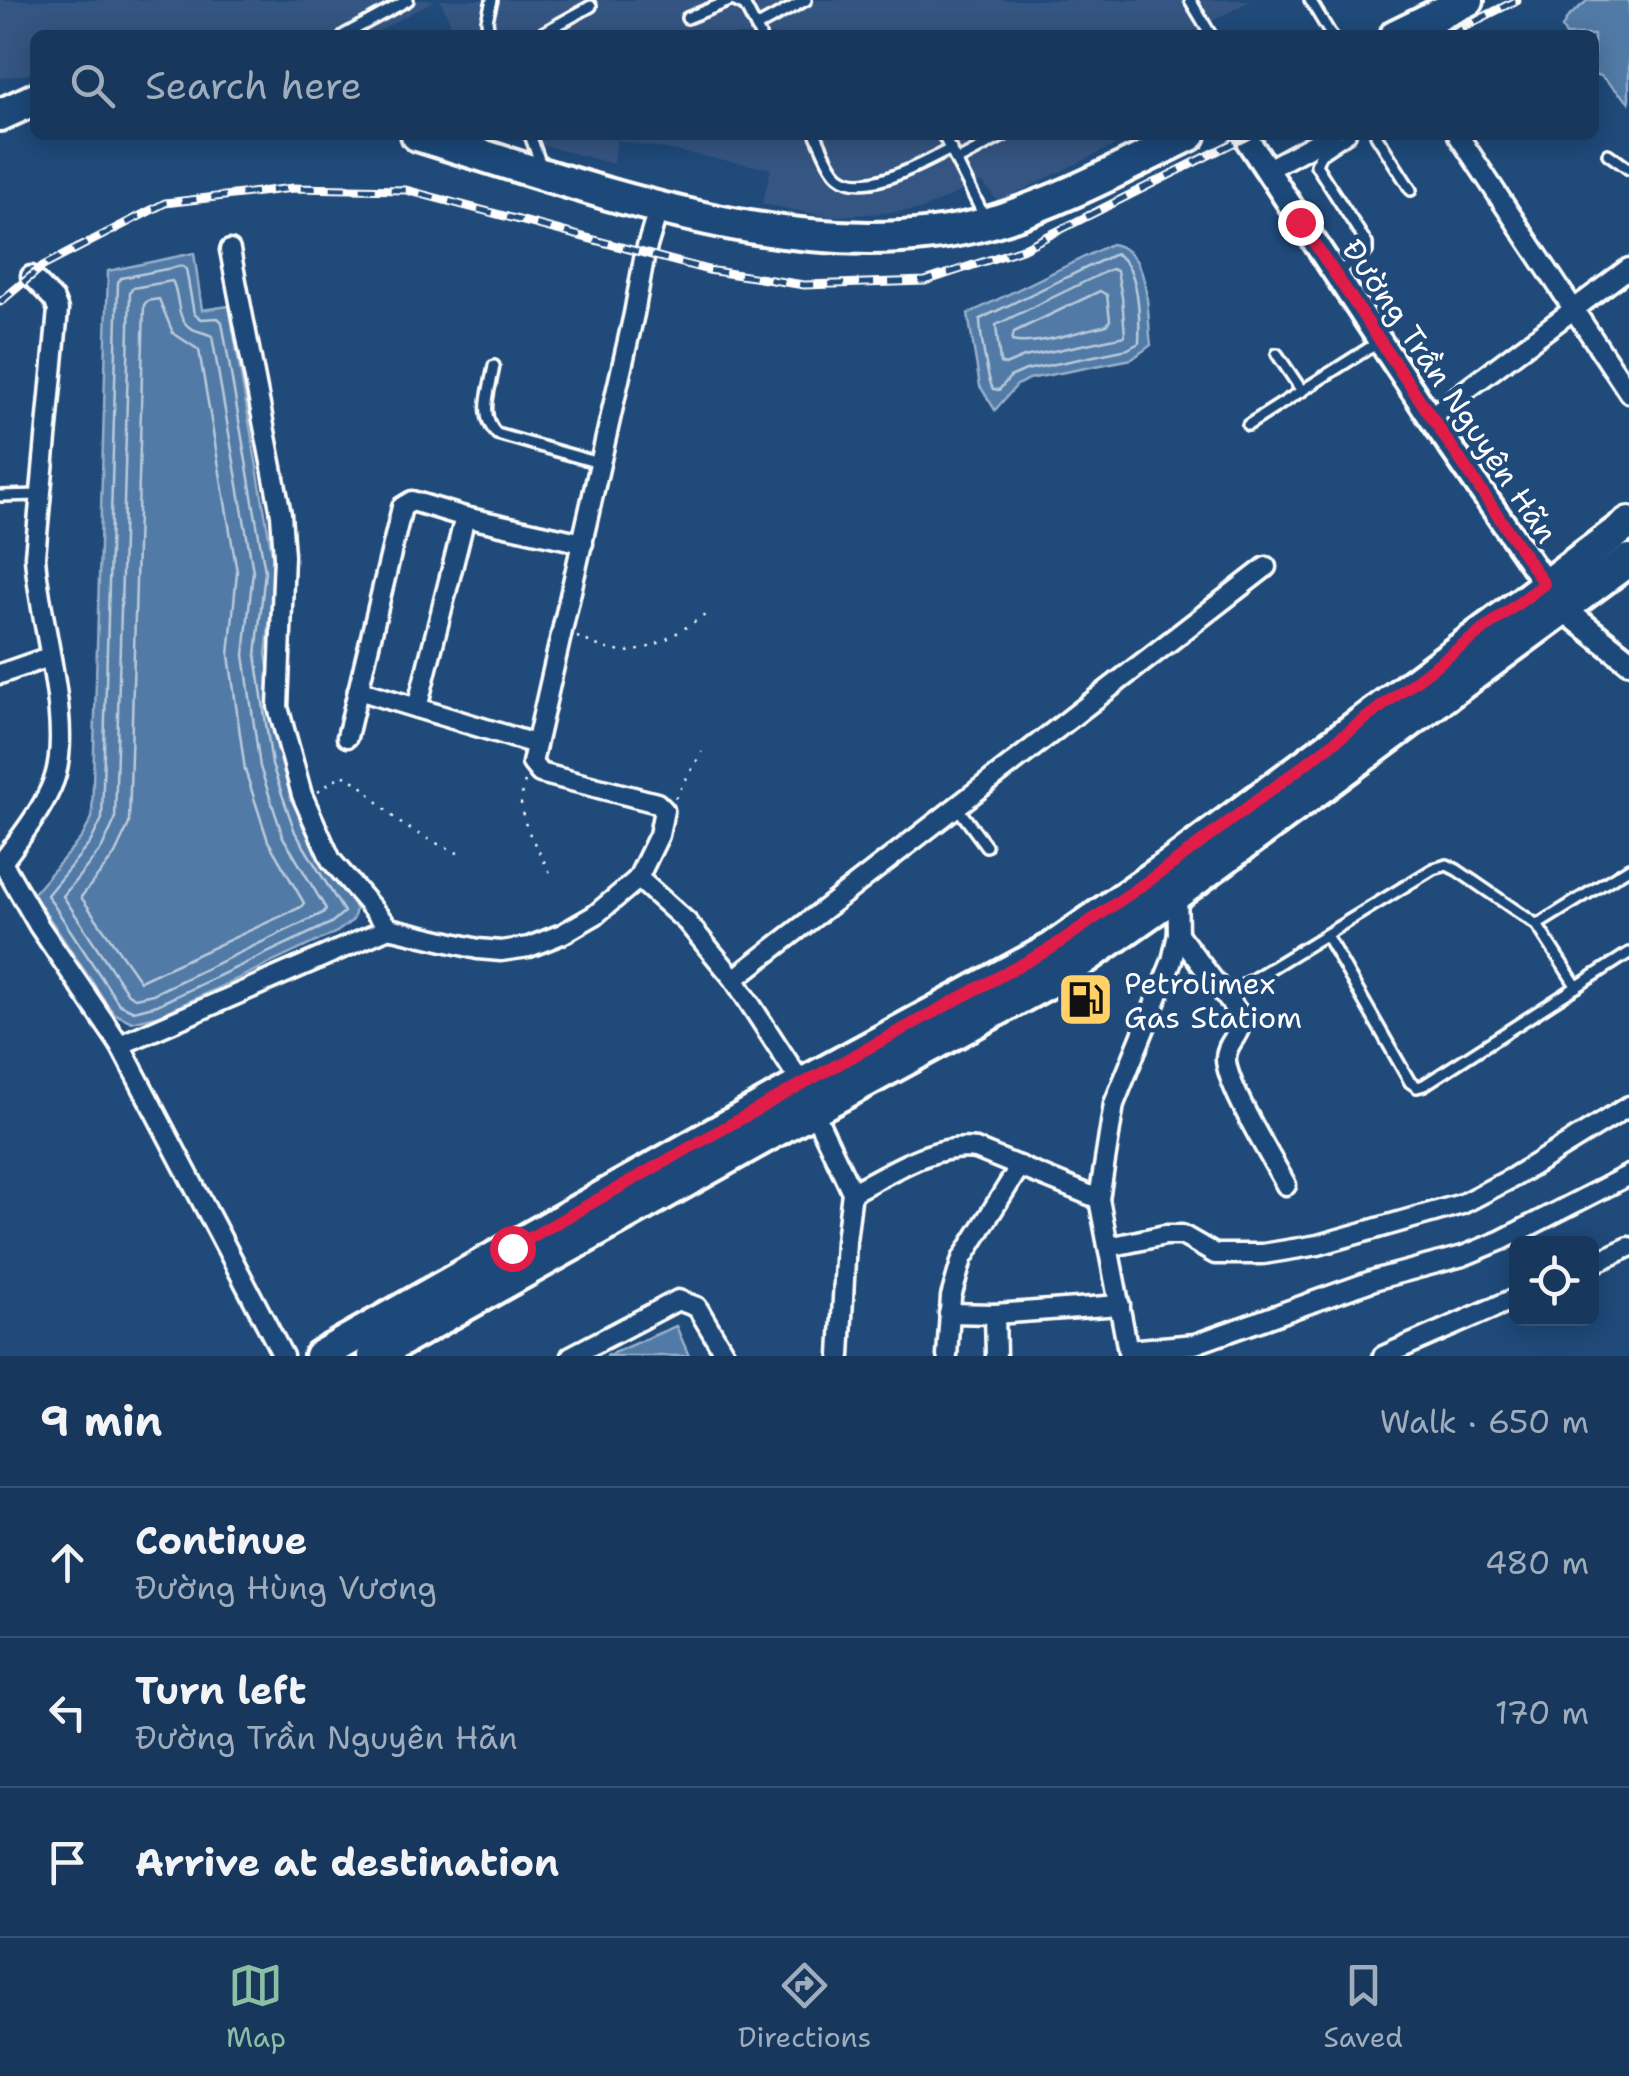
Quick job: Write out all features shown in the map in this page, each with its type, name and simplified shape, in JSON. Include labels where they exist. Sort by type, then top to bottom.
[{"type":"main road","points":[[1406,30],[1468,0]]},
{"type":"main road","points":[[0,115],[30,101]]},
{"type":"main road","points":[[433,140],[660,207],[796,234],[888,239],[987,223],[1062,196],[1180,140]]},
{"type":"main road","points":[[320,1356],[550,1242],[808,1097],[1060,976],[1176,878],[1553,596],[1629,523]]},
{"type":"main road","points":[[1553,596],[1629,560]]},
{"type":"main road","points":[[374,1356],[550,1242]]},
{"type":"street","name":"Đường Trần Nguyên Hãn","points":[[1247,140],[1553,596],[1629,661]]},
{"type":"street","points":[[1266,170],[1323,140]]},
{"type":"street","points":[[1461,140],[1629,393]]},
{"type":"street","points":[[230,250],[281,514],[284,556],[278,707],[306,802],[331,860],[389,928],[501,951],[562,934],[595,915],[639,878],[659,835],[664,810],[657,803],[535,770],[532,762],[645,253],[660,207]]},
{"type":"street","points":[[1430,416],[1629,268]]},
{"type":"street","points":[[31,276],[54,300],[58,310],[36,576],[59,733],[56,776],[46,798],[1,864],[120,1045],[282,1356]]},
{"type":"street","points":[[347,737],[402,507],[412,501],[465,517],[582,542]]},
{"type":"street","points":[[417,708],[465,517]]},
{"type":"street","points":[[734,979],[1266,567]]},
{"type":"street","points":[[0,674],[49,657]]},
{"type":"street","points":[[358,690],[536,744]]},
{"type":"street","points":[[639,878],[687,922],[734,979],[808,1097],[852,1192],[840,1356]]},
{"type":"street","points":[[1176,878],[1178,934],[1172,960],[1114,1104],[1099,1200],[1128,1353],[1196,1344],[1377,1279],[1463,1256],[1629,1175]]},
{"type":"street","points":[[120,1045],[389,928]]},
{"type":"street","points":[[1178,934],[1240,1015],[1242,1027],[1225,1054],[1227,1067],[1247,1114],[1286,1185]]},
{"type":"street","points":[[1109,1247],[1164,1235],[1182,1235],[1215,1254],[1263,1254],[1318,1245],[1462,1204],[1514,1177],[1629,1106]]},
{"type":"street","points":[[852,1192],[939,1150],[956,1147],[1020,1166],[1099,1200]]},
{"type":"street","points":[[947,1356],[949,1313],[962,1259],[1020,1166]]},
{"type":"street","points":[[1599,1261],[1629,1247]]},
{"type":"street","points":[[571,1356],[678,1300],[697,1307],[726,1356]]},
{"type":"street","points":[[1382,1356],[1509,1301]]},
{"type":"street","points":[[949,1313],[995,1314],[1120,1305]]},
{"type":"street","points":[[995,1314],[996,1356]]},
{"type":"lane","points":[[353,30],[408,0]]},
{"type":"lane","points":[[488,30],[492,0]]},
{"type":"lane","points":[[687,18],[732,0],[745,6],[757,30]]},
{"type":"lane","points":[[760,30],[806,0]]},
{"type":"lane","points":[[1190,0],[1207,30]]},
{"type":"lane","points":[[1310,0],[1327,30]]},
{"type":"lane","points":[[548,30],[591,6]]},
{"type":"lane","points":[[532,140],[545,174]]},
{"type":"lane","points":[[819,140],[838,176],[848,180],[881,180],[951,149]]},
{"type":"lane","points":[[946,140],[987,223]]},
{"type":"lane","points":[[958,160],[996,140]]},
{"type":"lane","points":[[1335,274],[1367,250],[1367,244],[1316,165],[1320,155],[1342,140]]},
{"type":"lane","points":[[1379,140],[1412,190]]},
{"type":"lane","points":[[1608,154],[1629,169]]},
{"type":"lane","points":[[1248,426],[1380,341]]},
{"type":"lane","points":[[1277,354],[1302,391]]},
{"type":"lane","points":[[494,366],[485,417],[497,434],[599,464]]},
{"type":"lane","points":[[0,496],[40,495]]},
{"type":"lane","points":[[957,808],[986,846]]},
{"type":"lane","points":[[1226,996],[1433,868],[1448,866],[1537,925],[1577,987]]},
{"type":"lane","points":[[1537,925],[1629,868]]},
{"type":"lane","points":[[1326,935],[1410,1082],[1417,1087],[1629,953]]},
{"type":"path","points":[[562,632],[617,652],[631,651],[667,638],[707,614]]},
{"type":"path","points":[[664,810],[702,752]]},
{"type":"path","points":[[535,770],[520,793],[520,810],[550,873]]},
{"type":"path","points":[[306,802],[331,780],[341,775],[352,778],[406,828],[464,856]]},
{"type":"shaded area","points":[[0,0],[435,0],[381,30],[30,30],[30,74],[0,78]]},
{"type":"shaded area","points":[[440,0],[1252,0],[1195,30],[454,30]]},
{"type":"shaded area","points":[[523,140],[617,140],[613,164]]},
{"type":"shaded area","points":[[617,140],[1126,140],[998,202],[982,182],[920,210],[830,217],[762,204],[771,169]]},
{"type":"water","points":[[1588,0],[1629,0],[1629,102],[1599,75],[1599,30],[1563,30],[1568,17]]},
{"type":"water","points":[[1111,244],[1125,249],[1141,270],[1151,345],[1132,359],[1029,379],[1017,385],[995,410],[980,386],[968,314]]},
{"type":"water","points":[[194,253],[202,310],[229,306],[275,571],[266,654],[282,763],[303,827],[356,909],[353,920],[337,932],[160,1015],[132,1022],[113,1013],[33,894],[82,837],[92,818],[108,271]]},
{"type":"water","points":[[676,1326],[689,1356],[606,1356]]},
{"type":"railway","points":[[1458,30],[1517,0]]},
{"type":"railway","points":[[0,302],[43,266],[165,203],[293,188],[406,190],[708,270],[804,285],[925,281],[1022,249],[1239,140]]},
{"type":"place","name":"Petrolimex Gas Statiom","points":[[1085,1000]]},
{"type":"route","points":[[512,1248],[1050,949],[1174,863],[1544,584],[1300,222]]}]
